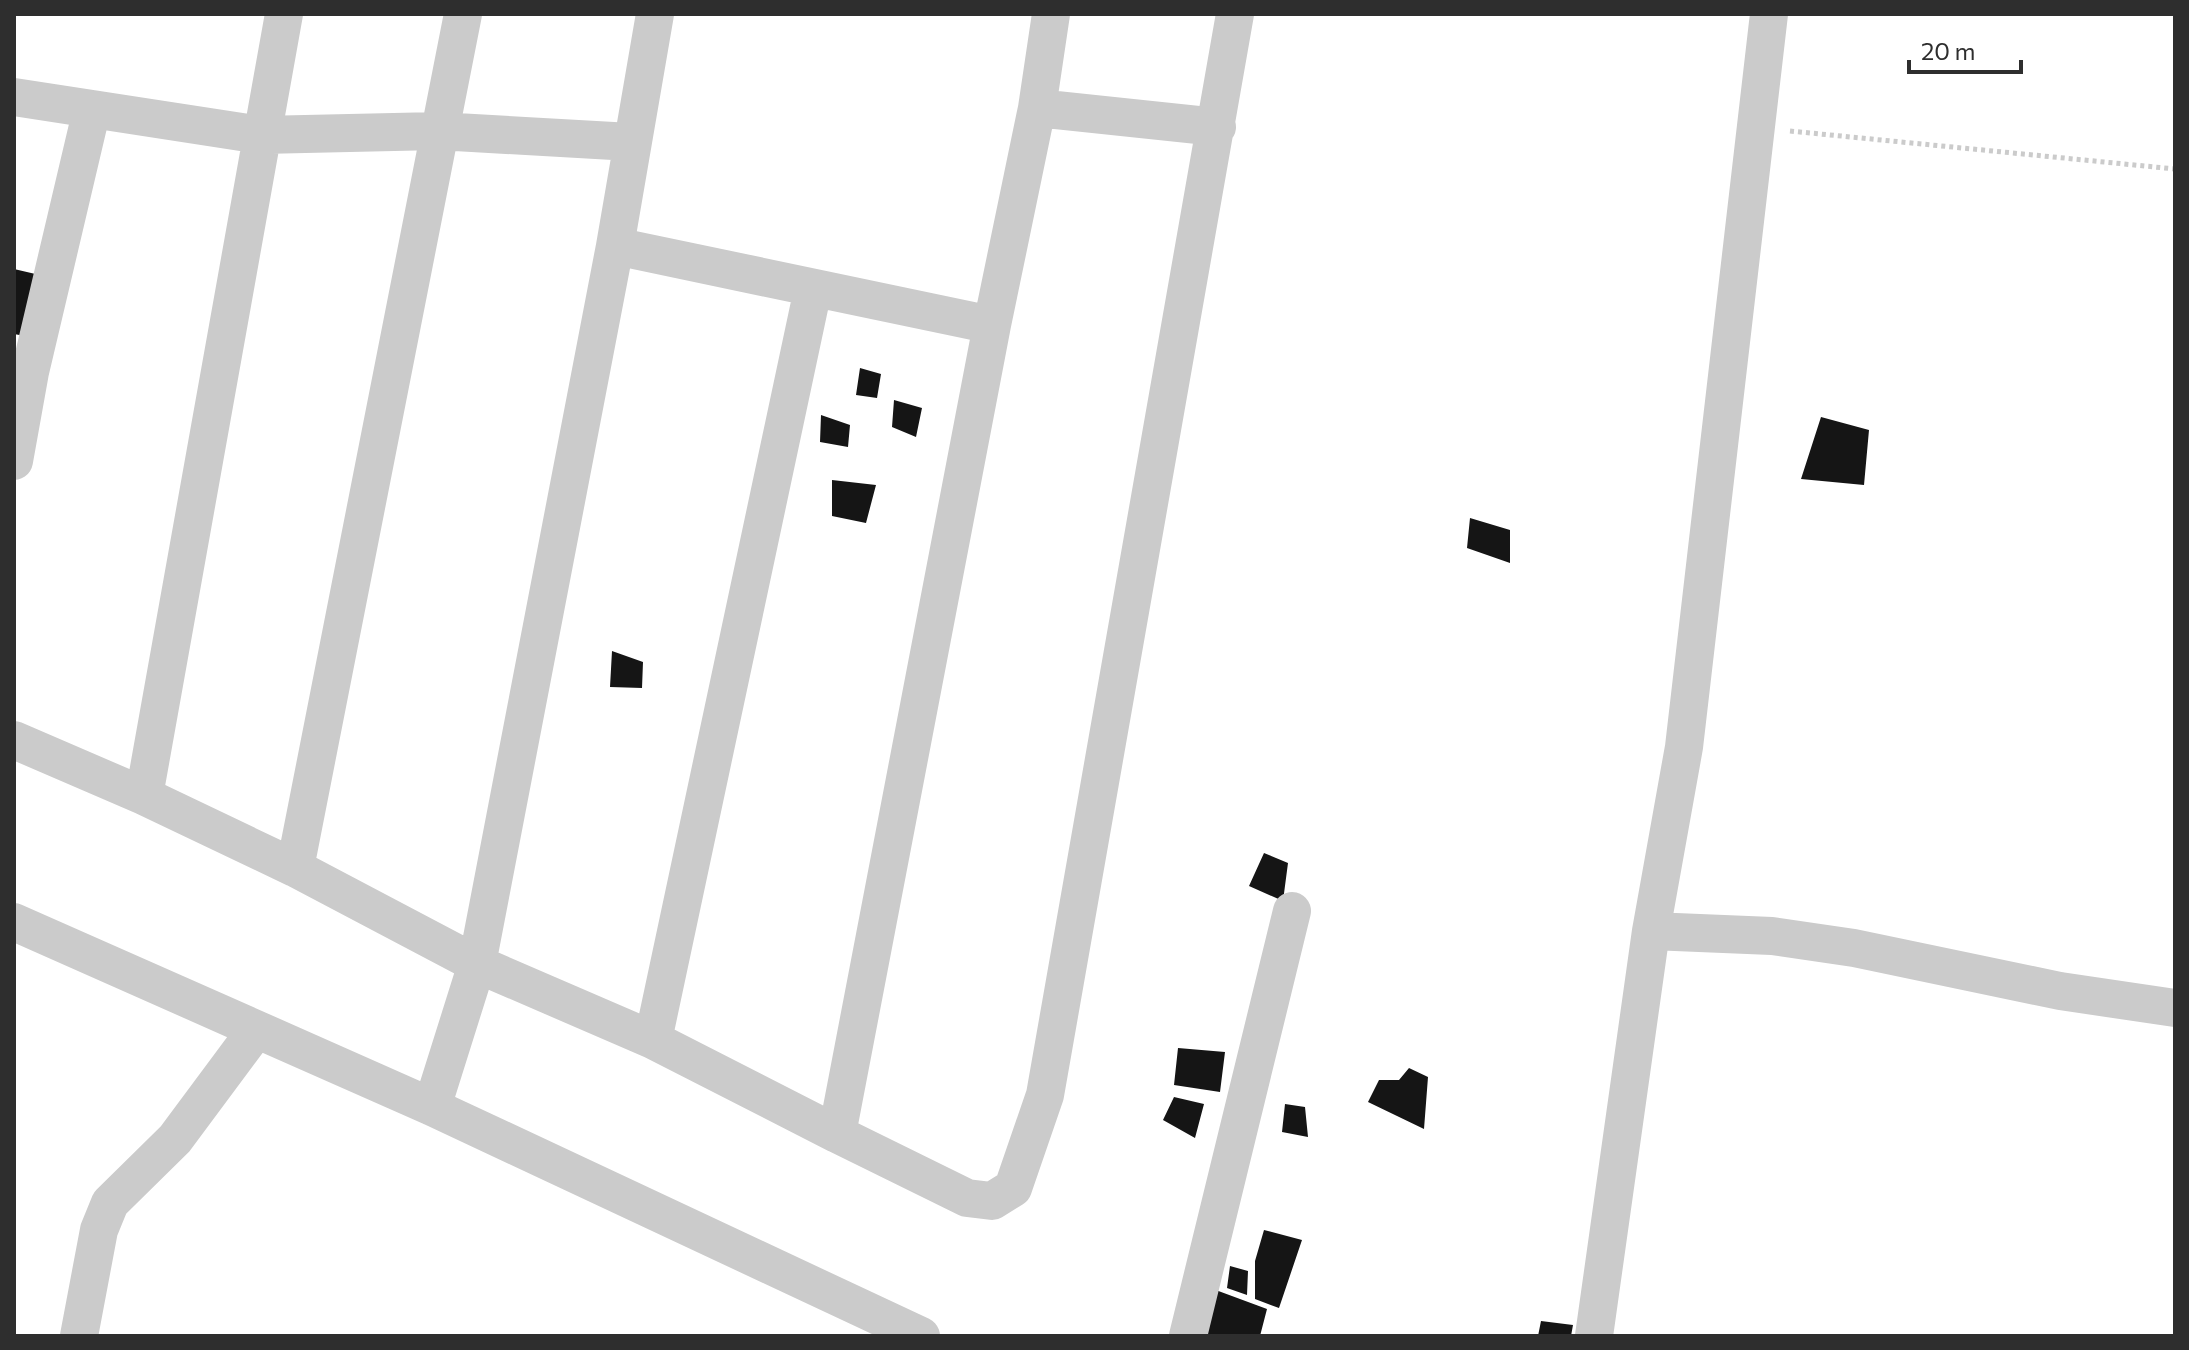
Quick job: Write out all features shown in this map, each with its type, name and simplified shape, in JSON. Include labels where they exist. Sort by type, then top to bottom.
[{"type":"street","points":[[144,796],[284,14]]},
{"type":"street","points":[[295,868],[463,14]]},
{"type":"street","points":[[432,1107],[477,964],[615,246],[655,14]]},
{"type":"street","points":[[837,1134],[992,325],[1037,108],[1051,14]]},
{"type":"street","points":[[14,740],[144,796],[295,868],[477,964],[653,1040],[967,1198],[992,1201],[1013,1188],[1045,1095],[1235,14]]},
{"type":"street","points":[[1594,1336],[1651,931],[1684,747],[1769,14]]},
{"type":"street","points":[[14,97],[261,135],[438,131],[631,142]]},
{"type":"street","points":[[1037,108],[1217,127]]},
{"type":"street","points":[[14,461],[30,372],[92,109]]},
{"type":"street","points":[[615,246],[992,325]]},
{"type":"street","points":[[653,1040],[813,289]]},
{"type":"street","points":[[1188,1336],[1292,911]]},
{"type":"street","points":[[14,922],[432,1107],[921,1336]]},
{"type":"street","points":[[1651,931],[1772,936],[1854,948],[2060,991],[2175,1008]]},
{"type":"street","points":[[79,1336],[99,1230],[110,1203],[175,1139],[256,1030]]},
{"type":"path","points":[[1757,128],[2175,169]]},
{"type":"building","points":[[14,269],[44,276],[30,337],[14,334]]},
{"type":"building","points":[[860,368],[881,374],[877,398],[856,395]]},
{"type":"building","points":[[894,400],[922,408],[916,437],[892,427]]},
{"type":"building","points":[[821,415],[850,425],[848,447],[820,442]]},
{"type":"building","points":[[1821,417],[1869,430],[1864,485],[1801,479]]},
{"type":"building","points":[[832,480],[876,485],[866,523],[832,516]]},
{"type":"building","points":[[1470,518],[1510,530],[1510,563],[1467,548]]},
{"type":"building","points":[[612,651],[643,662],[642,688],[610,687]]},
{"type":"building","points":[[1264,853],[1288,863],[1283,901],[1249,886]]},
{"type":"building","points":[[1178,1048],[1225,1052],[1220,1092],[1174,1085]]},
{"type":"building","points":[[1409,1068],[1428,1077],[1424,1129],[1368,1102],[1379,1080],[1399,1080]]},
{"type":"building","points":[[1174,1097],[1204,1104],[1195,1138],[1163,1120]]},
{"type":"building","points":[[1285,1104],[1305,1107],[1308,1137],[1282,1132]]},
{"type":"building","points":[[1264,1230],[1302,1240],[1279,1308],[1255,1299],[1255,1261]]},
{"type":"building","points":[[1230,1266],[1248,1271],[1247,1295],[1227,1288]]},
{"type":"building","points":[[1213,1289],[1267,1309],[1260,1336],[1201,1336]]},
{"type":"building","points":[[1541,1321],[1573,1325],[1571,1336],[1538,1336]]}]
